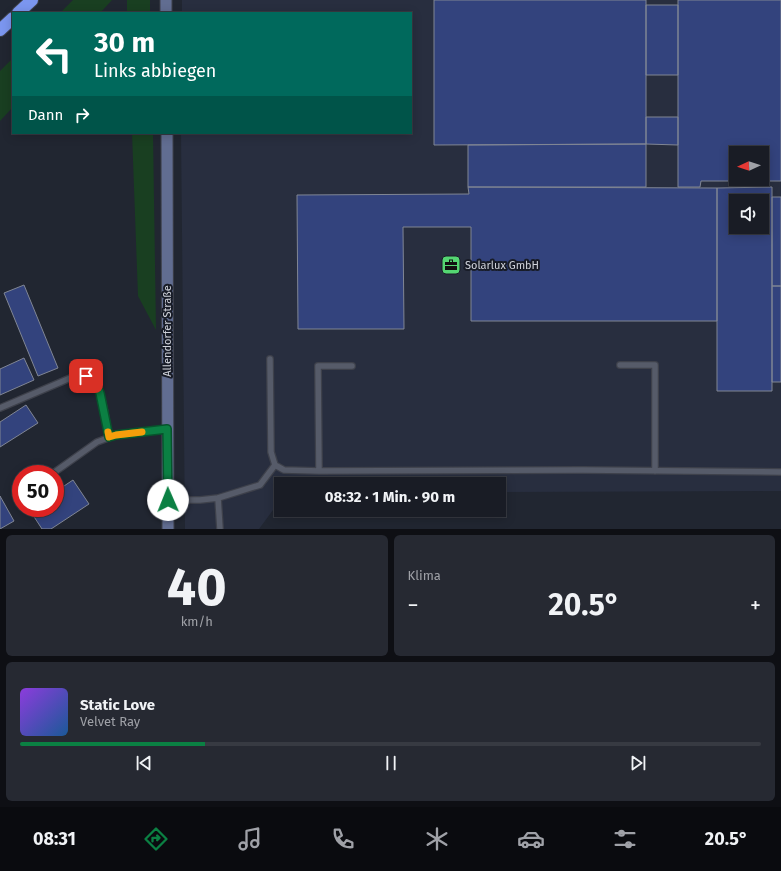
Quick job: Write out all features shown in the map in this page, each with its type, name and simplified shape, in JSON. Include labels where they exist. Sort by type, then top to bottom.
[{"type":"highway","points":[[19,12],[32,0]]},
{"type":"highway","points":[[0,30],[12,19]]},
{"type":"main road","points":[[166,0],[166,12]]},
{"type":"main road","name":"Allendorfer Straße","points":[[167,134],[168,529]]},
{"type":"lane","points":[[270,359],[271,452],[275,465],[284,470],[781,472]]},
{"type":"lane","points":[[620,365],[655,365],[655,471]]},
{"type":"lane","points":[[319,471],[318,366],[352,366]]},
{"type":"lane","points":[[0,408],[75,376],[86,376],[95,382],[100,393],[109,437]]},
{"type":"lane","points":[[64,465],[97,442],[109,437],[167,429]]},
{"type":"lane","points":[[168,500],[200,500],[218,498],[260,485],[275,465]]},
{"type":"lane","points":[[218,498],[220,529]]},
{"type":"shaded area","points":[[182,0],[781,0],[781,491],[506,492],[506,477],[274,477],[274,509],[259,529],[185,529],[181,134],[412,134],[412,12],[182,12]]},
{"type":"green space","points":[[73,0],[112,0],[101,12],[61,12]]},
{"type":"green space","points":[[127,0],[150,0],[150,12],[127,12]]},
{"type":"green space","points":[[12,59],[12,108],[0,121],[0,71]]},
{"type":"green space","points":[[132,134],[153,134],[156,330],[138,296]]},
{"type":"building","points":[[434,0],[646,0],[646,144],[434,145]]},
{"type":"building","points":[[678,0],[781,0],[781,181],[769,181],[769,146],[729,146],[729,181],[701,181],[700,187],[678,187]]},
{"type":"building","points":[[646,5],[678,5],[678,75],[646,75]]},
{"type":"building","points":[[646,117],[678,117],[678,145],[646,144]]},
{"type":"building","points":[[646,144],[646,187],[468,187],[468,145]]},
{"type":"building","points":[[468,187],[717,188],[717,321],[471,321],[471,227],[403,227],[404,329],[298,329],[297,195],[469,194]]},
{"type":"building","points":[[772,187],[772,391],[717,391],[717,188]]},
{"type":"building","points":[[772,197],[781,197],[781,286],[772,286]]},
{"type":"building","points":[[24,285],[58,368],[38,376],[4,293]]},
{"type":"building","points":[[772,286],[781,286],[781,382],[772,382]]},
{"type":"building","points":[[24,358],[34,380],[0,395],[0,369]]},
{"type":"building","points":[[26,405],[38,423],[0,447],[0,422]]},
{"type":"building","points":[[73,480],[89,504],[51,529],[42,529],[34,517],[64,517],[64,486]]},
{"type":"building","points":[[0,496],[14,521],[0,529]]},
{"type":"slow traffic","points":[[108,432],[109,437],[142,432]]},
{"type":"place","name":"Solarlux GmbH","points":[[451,265]]},
{"type":"route","points":[[86,376],[95,382],[100,393],[109,437],[167,429],[168,500]]}]
